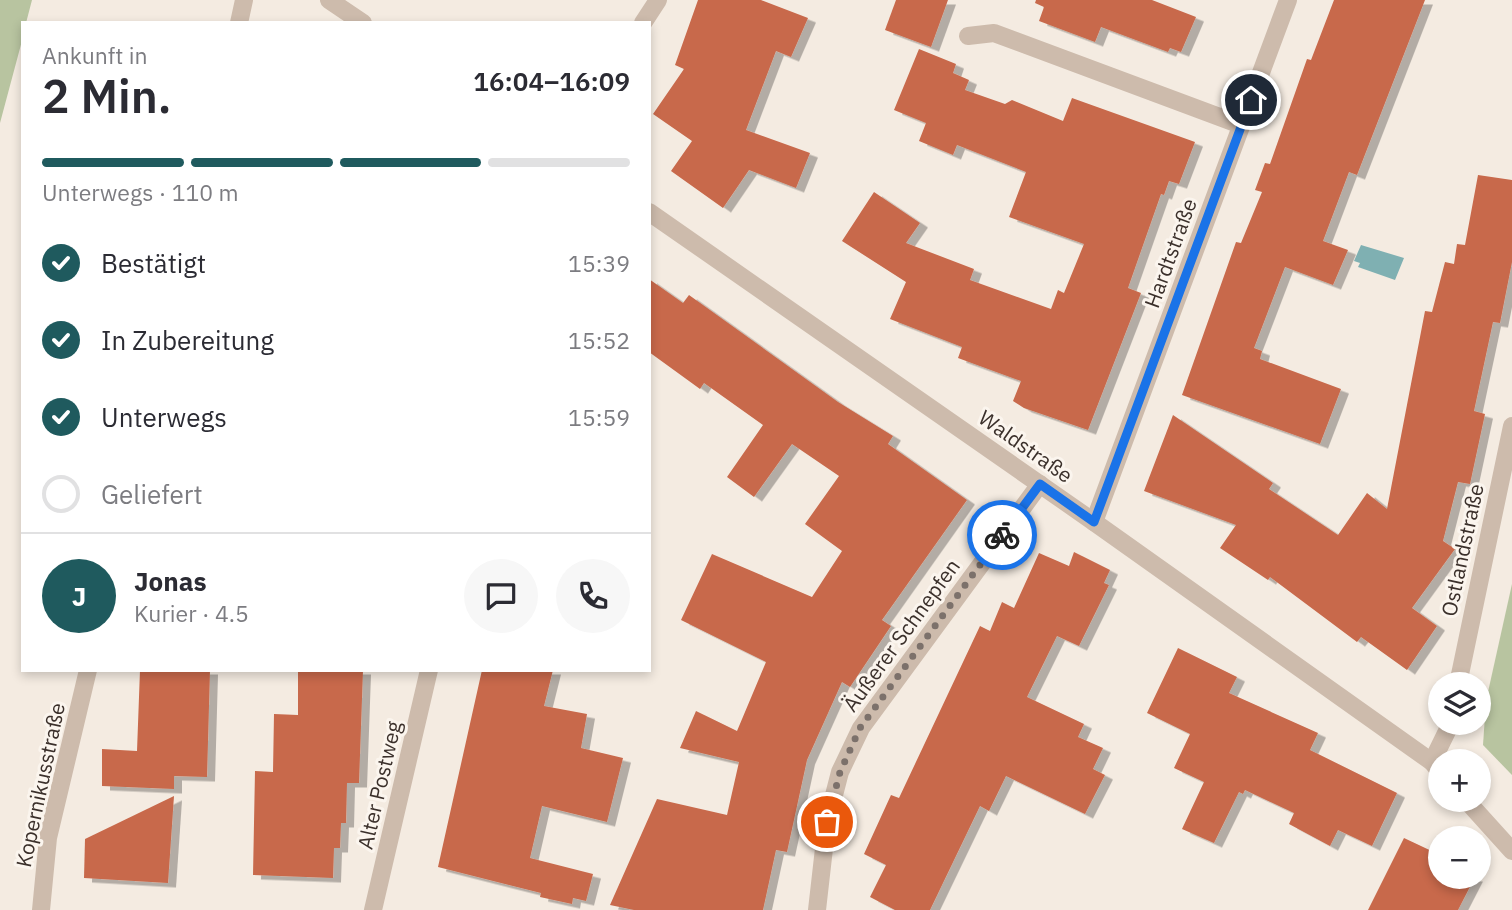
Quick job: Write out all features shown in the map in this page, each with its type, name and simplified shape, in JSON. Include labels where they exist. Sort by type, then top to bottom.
[{"type":"street","points":[[239,21],[244,0]]},
{"type":"street","points":[[329,0],[360,21]]},
{"type":"street","points":[[644,21],[658,0]]},
{"type":"street","name":"Hardtstraße","points":[[1094,522],[1288,0]]},
{"type":"street","points":[[968,36],[994,33],[1241,125]]},
{"type":"street","name":"Waldstraße","points":[[651,213],[1094,522],[1428,761]]},
{"type":"street","name":"Ostlandstraße","points":[[1461,672],[1512,426]]},
{"type":"street","name":"Äußerer Schnepfen","points":[[817,910],[827,822],[840,772],[860,728],[1040,484]]},
{"type":"street","name":"Kopernikusstraße","points":[[41,910],[48,838],[88,672]]},
{"type":"street","name":"Alter Postweg","points":[[373,910],[429,672]]},
{"type":"street","points":[[1477,812],[1512,851]]},
{"type":"green space","points":[[0,0],[32,0],[27,21],[21,21],[21,44],[0,123]]},
{"type":"green space","points":[[1512,584],[1512,775],[1491,753],[1491,749],[1483,745],[1484,735],[1491,735],[1491,678]]},
{"type":"water","points":[[1361,245],[1404,258],[1395,280],[1358,267],[1360,263],[1354,261]]},
{"type":"building","points":[[698,0],[761,0],[808,18],[791,57],[776,51],[746,130],[810,153],[796,188],[749,170],[723,208],[671,171],[692,141],[653,114],[684,69],[675,65]]},
{"type":"building","points":[[896,0],[948,0],[931,47],[885,30]]},
{"type":"building","points":[[1036,0],[1152,0],[1196,17],[1181,52],[1170,48],[1168,52],[1101,27],[1095,42],[1039,21],[1044,7],[1035,3]]},
{"type":"building","points":[[1334,0],[1425,0],[1357,175],[1349,172],[1323,241],[1348,250],[1333,285],[1285,267],[1254,348],[1262,351],[1260,359],[1341,389],[1320,444],[1182,395],[1236,242],[1241,243],[1262,192],[1255,190],[1265,163],[1270,164],[1307,59],[1311,60]]},
{"type":"building","points":[[919,49],[956,64],[953,73],[969,80],[965,90],[1005,104],[1012,100],[1063,121],[1072,98],[1195,142],[1179,184],[1169,181],[1164,195],[1161,194],[1128,288],[1141,293],[1088,430],[1024,408],[1013,401],[1021,381],[958,358],[962,347],[890,319],[906,282],[842,241],[874,192],[920,223],[906,243],[974,269],[970,280],[1051,309],[1058,290],[1064,293],[1084,244],[1009,217],[1026,172],[957,145],[953,155],[919,141],[926,123],[894,110]]},
{"type":"building","points":[[1478,175],[1512,180],[1512,262],[1500,323],[1493,322],[1474,411],[1485,414],[1470,484],[1458,482],[1443,541],[1455,549],[1412,608],[1437,626],[1407,670],[1361,637],[1357,642],[1270,577],[1268,580],[1220,548],[1236,525],[1144,491],[1173,415],[1273,483],[1269,489],[1338,535],[1367,493],[1387,509],[1425,311],[1432,312],[1445,262],[1454,264],[1457,244],[1465,245]]},
{"type":"building","points":[[651,280],[683,303],[689,295],[838,402],[893,436],[888,444],[967,500],[882,620],[891,626],[850,687],[842,682],[807,760],[787,852],[776,850],[763,910],[634,910],[610,905],[657,799],[727,815],[739,762],[680,748],[696,711],[737,731],[766,662],[681,620],[712,554],[812,597],[842,551],[805,524],[839,476],[792,444],[754,497],[727,477],[763,425],[704,383],[700,389],[651,353]]},
{"type":"building","points":[[1074,552],[1110,570],[1104,583],[1109,585],[1079,646],[1057,636],[1027,697],[1084,724],[1078,737],[1103,748],[1093,769],[1105,775],[1085,814],[1006,776],[989,811],[980,806],[930,910],[895,910],[870,897],[886,865],[864,854],[891,795],[899,798],[980,626],[990,631],[1002,602],[1014,608],[1039,553],[1069,566]]},
{"type":"building","points":[[1178,648],[1237,677],[1229,693],[1318,733],[1310,750],[1397,793],[1372,846],[1338,830],[1330,846],[1289,824],[1294,813],[1245,790],[1243,794],[1239,792],[1214,843],[1182,829],[1204,782],[1174,768],[1190,734],[1147,713]]},
{"type":"building","points":[[140,672],[210,672],[207,777],[174,776],[174,789],[102,786],[102,749],[137,751]]},
{"type":"building","points":[[298,672],[363,672],[359,783],[347,783],[346,823],[341,823],[340,848],[334,848],[333,878],[253,875],[255,771],[273,772],[274,714],[298,715]]},
{"type":"building","points":[[482,672],[552,672],[544,706],[587,714],[581,748],[623,758],[607,822],[542,806],[530,858],[593,874],[586,901],[573,898],[572,904],[540,897],[541,893],[438,867]]},
{"type":"building","points":[[174,796],[168,883],[84,878],[85,839]]},
{"type":"building","points":[[1404,838],[1428,849],[1428,889],[1469,889],[1458,910],[1368,910]]},
{"type":"way so far","points":[[827,822],[840,772],[860,728],[1002,535]]},
{"type":"route","points":[[1002,535],[1040,484],[1094,522],[1251,100]]}]
